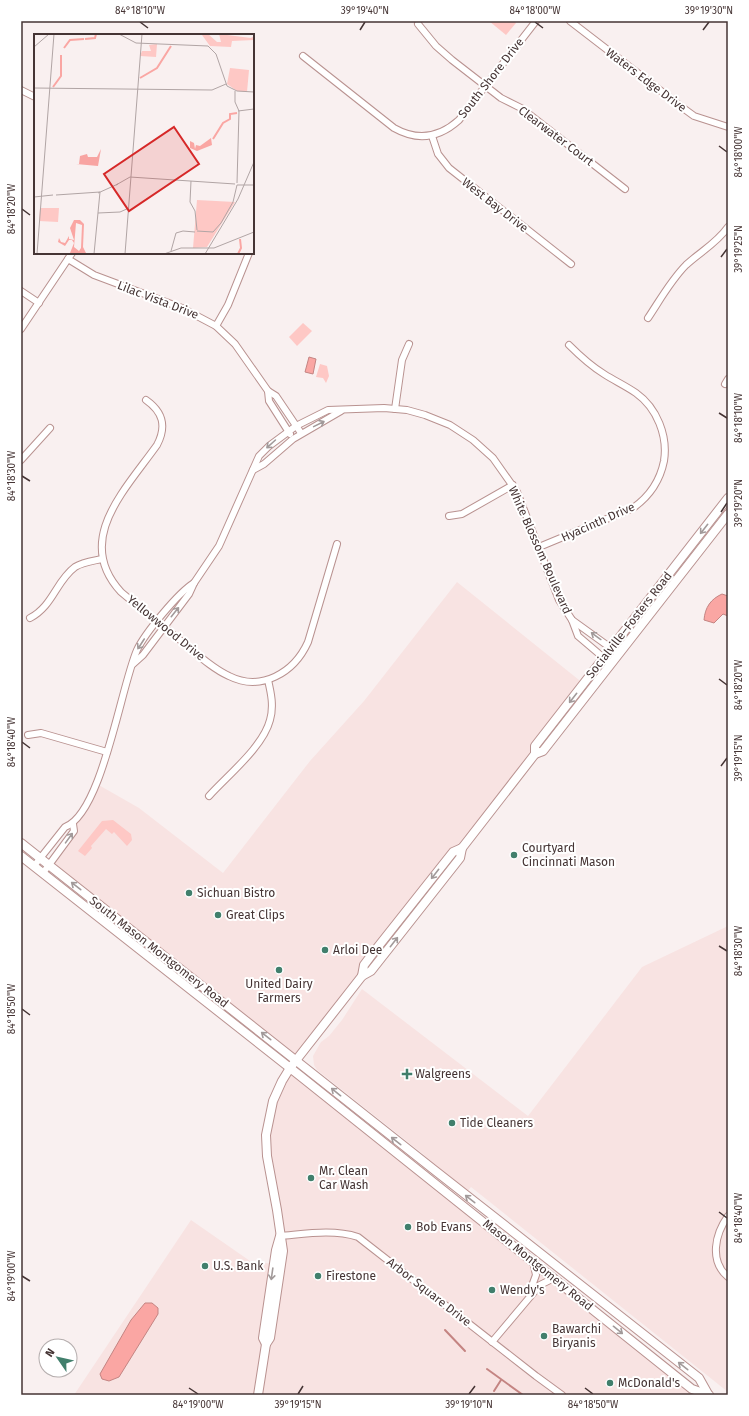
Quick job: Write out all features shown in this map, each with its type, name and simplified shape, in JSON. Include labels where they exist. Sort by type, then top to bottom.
[{"type":"main road","name":"Socialville–Fosters Road","points":[[258,1395],[266,1344],[270,1338],[281,1265],[282,1244],[267,1156],[266,1135],[273,1101],[282,1080],[362,976],[371,971],[460,858],[462,848],[534,754],[535,746],[728,498]]},
{"type":"main road","name":"Socialville–Fosters Road","points":[[534,754],[543,751],[728,514]]},
{"type":"main road","name":"South Mason Montgomery Road","points":[[21,843],[297,1060],[366,1117]]},
{"type":"main road","name":"South Mason Montgomery Road","points":[[21,856],[332,1101]]},
{"type":"main road","name":"Mason Montgomery Road","points":[[332,1101],[692,1389],[708,1395]]},
{"type":"main road","name":"Mason Montgomery Road","points":[[366,1117],[699,1378],[708,1395]]},
{"type":"street","name":"South Shore Drive","points":[[303,56],[394,128],[411,135],[432,136],[452,126],[486,86],[536,21]]},
{"type":"street","name":"Waters Edge Drive","points":[[570,21],[694,116],[728,128]]},
{"type":"street","name":"Clearwater Court","points":[[418,24],[436,46],[501,98],[521,108],[625,189]]},
{"type":"street","points":[[21,90],[34,96]]},
{"type":"street","name":"West Bay Drive","points":[[432,136],[438,154],[449,168],[571,264]]},
{"type":"street","points":[[648,318],[677,275],[686,265],[716,242],[728,227]]},
{"type":"street","points":[[21,329],[71,254]]},
{"type":"street","points":[[216,326],[228,305],[249,254]]},
{"type":"street","name":"Lilac Vista Drive","points":[[68,259],[94,275],[188,310],[216,326],[237,348],[268,392],[276,396],[301,433]]},
{"type":"street","points":[[21,291],[39,303]]},
{"type":"street","points":[[396,409],[402,360],[409,344]]},
{"type":"street","name":"Hyacinth Drive","points":[[539,547],[633,508],[644,500],[656,485],[664,459],[662,431],[650,406],[637,393],[589,364],[569,345]]},
{"type":"street","name":"Lilac Vista Drive","points":[[268,392],[269,401],[293,439]]},
{"type":"street","name":"Yellowwood Drive","points":[[146,400],[153,405],[161,416],[163,433],[157,445],[108,518],[102,536],[102,558],[107,573],[115,585],[157,622],[227,676],[249,682],[268,680],[285,672],[293,666],[304,651],[337,544]]},
{"type":"street","name":"White Blossom Boulevard","points":[[133,664],[143,655],[189,594],[194,583],[219,546],[242,490],[259,456],[288,431],[328,410],[342,411],[375,408],[396,409],[431,417],[462,432],[484,448],[513,485],[560,600],[572,620],[578,636],[611,664]]},
{"type":"street","name":"White Blossom Boulevard","points":[[253,470],[264,464],[301,433],[342,411]]},
{"type":"street","points":[[21,460],[50,428]]},
{"type":"street","points":[[449,516],[462,514],[513,485]]},
{"type":"street","points":[[30,618],[42,611],[75,568],[102,558]]},
{"type":"street","name":"White Blossom Boulevard","points":[[34,866],[66,827],[73,824],[89,801],[107,752],[137,650],[183,590],[194,583]]},
{"type":"street","name":"White Blossom Boulevard","points":[[572,620],[619,654]]},
{"type":"street","points":[[209,796],[258,744],[268,728],[272,709],[268,680]]},
{"type":"street","points":[[28,735],[41,733],[107,752]]},
{"type":"street","name":"White Blossom Boulevard","points":[[43,873],[48,864],[74,831],[73,824]]},
{"type":"street","points":[[728,1216],[718,1232],[716,1242],[717,1261],[720,1268],[728,1277]]},
{"type":"street","name":"Arbor Square Drive","points":[[280,1236],[329,1233],[346,1234],[358,1238],[562,1395]]},
{"type":"street","points":[[527,1299],[536,1276],[533,1261]]},
{"type":"street","points":[[492,1342],[541,1284],[554,1278]]},
{"type":"shaded area","points":[[489,21],[514,21],[516,23],[506,35]]},
{"type":"shaded area","points":[[303,323],[312,331],[297,346],[289,337]]},
{"type":"shaded area","points":[[309,357],[316,359],[313,374],[305,372]]},
{"type":"shaded area","points":[[320,364],[327,366],[329,376],[326,383],[323,378],[316,377]]},
{"type":"shaded area","points":[[457,582],[584,684],[535,754],[373,953],[362,976],[290,1068],[214,1008],[220,1001],[48,864],[74,831],[73,824],[97,784],[139,808],[223,873],[310,761],[364,701]]},
{"type":"shaded area","points":[[722,594],[728,596],[728,616],[723,614],[714,623],[704,620],[709,604]]},
{"type":"shaded area","points":[[113,820],[131,834],[132,840],[127,846],[114,832],[112,834],[106,829],[91,846],[92,848],[85,856],[78,851],[102,821]]},
{"type":"shaded area","points":[[728,926],[728,1392],[471,1187],[467,1192],[437,1169],[423,1154],[317,1070],[314,1065],[313,1056],[321,1042],[329,1036],[342,1020],[362,989],[528,1116],[642,967]]},
{"type":"shaded area","points":[[290,1068],[637,1345],[707,1395],[264,1395],[259,1389],[258,1395],[74,1395],[191,1220],[250,1261],[281,1265],[272,1183],[269,1114]]},
{"type":"shaded area","points":[[145,1303],[152,1303],[158,1308],[158,1314],[119,1377],[109,1381],[102,1379],[100,1374],[131,1320]]},
{"type":"waterway","points":[[445,1330],[465,1351]]},
{"type":"waterway","points":[[487,1369],[523,1395]]},
{"type":"waterway","points":[[494,1391],[501,1380]]},
{"type":"place","name":"Courtyard Cincinnati Mason","points":[[514,855]]},
{"type":"place","name":"Sichuan Bistro","points":[[189,893]]},
{"type":"place","name":"Great Clips","points":[[218,915]]},
{"type":"place","name":"Arloi Dee","points":[[325,950]]},
{"type":"place","name":"United Dairy Farmers","points":[[279,970]]},
{"type":"place","name":"Walgreens","points":[[407,1074]]},
{"type":"place","name":"Tide Cleaners","points":[[452,1123]]},
{"type":"place","name":"Mr. Clean Car Wash","points":[[311,1178]]},
{"type":"place","name":"Bob Evans","points":[[408,1227]]},
{"type":"place","name":"U.S. Bank","points":[[205,1266]]},
{"type":"place","name":"Firestone","points":[[318,1276]]},
{"type":"place","name":"Wendy's","points":[[492,1290]]},
{"type":"place","name":"Bawarchi Biryanis","points":[[544,1336]]},
{"type":"place","name":"McDonald's","points":[[610,1383]]}]
